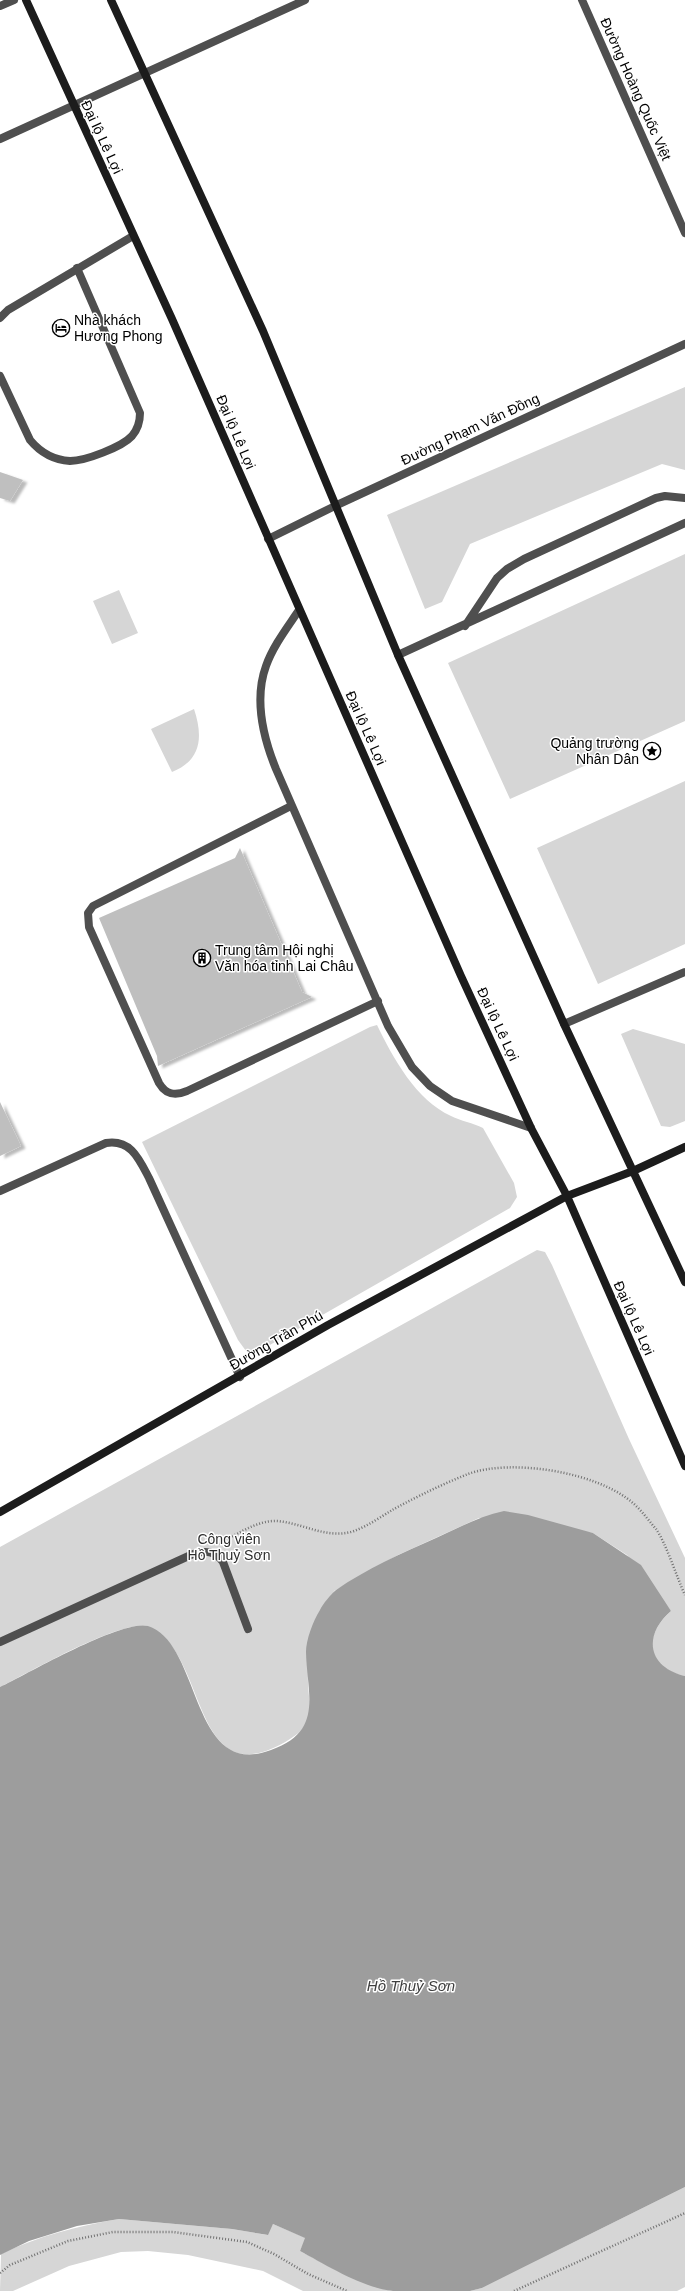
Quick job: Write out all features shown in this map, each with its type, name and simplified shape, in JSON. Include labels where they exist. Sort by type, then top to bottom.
[{"type":"main road","name":"Đại lộ Lê Lợi","points":[[26,0],[73,106],[182,340],[299,610],[458,969],[531,1128],[568,1196],[685,1466]]},
{"type":"main road","points":[[111,0],[263,331],[337,505],[398,655],[564,1024],[685,1282]]},
{"type":"main road","name":"Đường Trần Phú","points":[[0,1512],[140,1430],[240,1377],[342,1318],[568,1196],[685,1147]]},
{"type":"street","points":[[0,6],[14,0]]},
{"type":"street","points":[[0,139],[305,0]]},
{"type":"street","name":"Đường Hoàng Quốc Việt","points":[[582,0],[685,233]]},
{"type":"street","points":[[0,318],[8,310],[133,236]]},
{"type":"street","points":[[0,376],[30,440],[37,448],[56,459],[70,461],[82,460],[101,453],[132,436],[140,421],[140,413],[77,268]]},
{"type":"street","name":"Đường Phạm Văn Đồng","points":[[268,539],[337,505],[685,344]]},
{"type":"street","points":[[465,626],[497,578],[524,559],[656,498],[666,496],[685,498]]},
{"type":"street","points":[[398,655],[465,626],[685,524]]},
{"type":"street","points":[[299,610],[274,648],[266,666],[260,688],[263,726],[268,750],[291,806],[388,1026],[412,1067],[439,1094],[468,1108],[531,1128]]},
{"type":"street","points":[[291,806],[93,906],[88,913],[89,928],[159,1083],[163,1090],[168,1093],[180,1094],[188,1091],[378,1001]]},
{"type":"street","points":[[564,1024],[685,972]]},
{"type":"street","points":[[0,1191],[106,1143],[115,1142],[124,1144],[132,1150],[149,1178],[240,1377]]},
{"type":"street","points":[[0,1642],[193,1554],[206,1551],[215,1554],[223,1562],[248,1629]]},
{"type":"path","points":[[215,1546],[246,1530],[264,1523],[277,1521],[324,1532],[341,1534],[355,1531],[412,1499],[468,1474],[491,1467],[517,1466],[583,1477],[607,1486],[634,1503],[657,1531],[685,1595]]},
{"type":"path","points":[[514,2291],[685,2213]]},
{"type":"path","points":[[0,2272],[10,2265],[68,2241],[113,2232],[173,2232],[247,2242],[274,2254],[308,2274],[347,2291]]},
{"type":"green space","points":[[685,387],[685,470],[662,464],[470,544],[442,602],[425,609],[387,515]]},
{"type":"green space","points":[[685,554],[685,721],[510,799],[448,663]]},
{"type":"green space","points":[[119,590],[138,633],[112,644],[93,601]]},
{"type":"green space","points":[[194,709],[199,729],[198,746],[195,754],[189,761],[182,767],[172,772],[151,729]]},
{"type":"green space","points":[[685,781],[685,944],[598,984],[537,848]]},
{"type":"green space","points":[[377,1025],[398,1064],[416,1089],[427,1100],[438,1109],[451,1116],[483,1128],[514,1183],[517,1197],[510,1208],[261,1350],[246,1351],[238,1340],[142,1142],[370,1027]]},
{"type":"green space","points":[[633,1029],[685,1044],[685,1121],[670,1127],[661,1126],[621,1034]]},
{"type":"green space","name":"Công viên Hồ Thuỷ Sơn","points":[[537,1250],[545,1252],[552,1265],[629,1439],[685,1558],[685,1676],[672,1672],[662,1666],[652,1650],[656,1630],[671,1611],[627,1555],[593,1533],[479,1518],[398,1555],[334,1591],[311,1659],[308,1674],[310,1711],[308,1720],[303,1728],[294,1737],[259,1753],[236,1752],[219,1740],[207,1720],[186,1671],[173,1649],[157,1632],[147,1626],[133,1627],[116,1631],[95,1639],[0,1687],[0,1547]]},
{"type":"green space","points":[[685,2187],[685,2287],[677,2291],[470,2291],[482,2288]]},
{"type":"green space","points":[[119,2219],[232,2229],[267,2235],[273,2224],[306,2238],[300,2251],[356,2279],[392,2291],[303,2291],[263,2271],[188,2255],[148,2251],[121,2252],[69,2266],[13,2291],[0,2291],[1,2254],[58,2232]]},
{"type":"water","name":"Hồ Thuỷ Sơn","points":[[504,1511],[528,1515],[593,1533],[641,1565],[671,1611],[662,1620],[656,1630],[653,1640],[653,1649],[656,1658],[663,1665],[672,1672],[685,1676],[685,2187],[482,2288],[470,2291],[393,2291],[381,2289],[357,2281],[300,2251],[305,2238],[273,2224],[268,2235],[232,2229],[119,2219],[77,2226],[29,2241],[0,2255],[0,1687],[74,1649],[97,1639],[135,1626],[148,1626],[165,1637],[179,1657],[199,1706],[211,1729],[225,1746],[245,1754],[271,1750],[288,1742],[299,1733],[306,1722],[309,1710],[306,1652],[307,1642],[317,1614],[331,1594],[372,1568],[397,1556],[469,1523]]},
{"type":"building","points":[[0,472],[23,480],[10,501],[0,498]]},
{"type":"building","name":"Trung tâm Hội nghị Văn hóa tỉnh Lai Châu","points":[[240,848],[302,992],[312,997],[158,1066],[157,1056],[99,918],[235,858]]},
{"type":"building","points":[[0,1102],[21,1146],[0,1156]]},
{"type":"place","name":"Nhà khách Hương Phong","points":[[61,328]]},
{"type":"place","name":"Quảng trường Nhân Dân","points":[[652,751]]},
{"type":"place","name":"Trung tâm Hội nghị Văn hóa tỉnh Lai Châu","points":[[202,958]]}]
